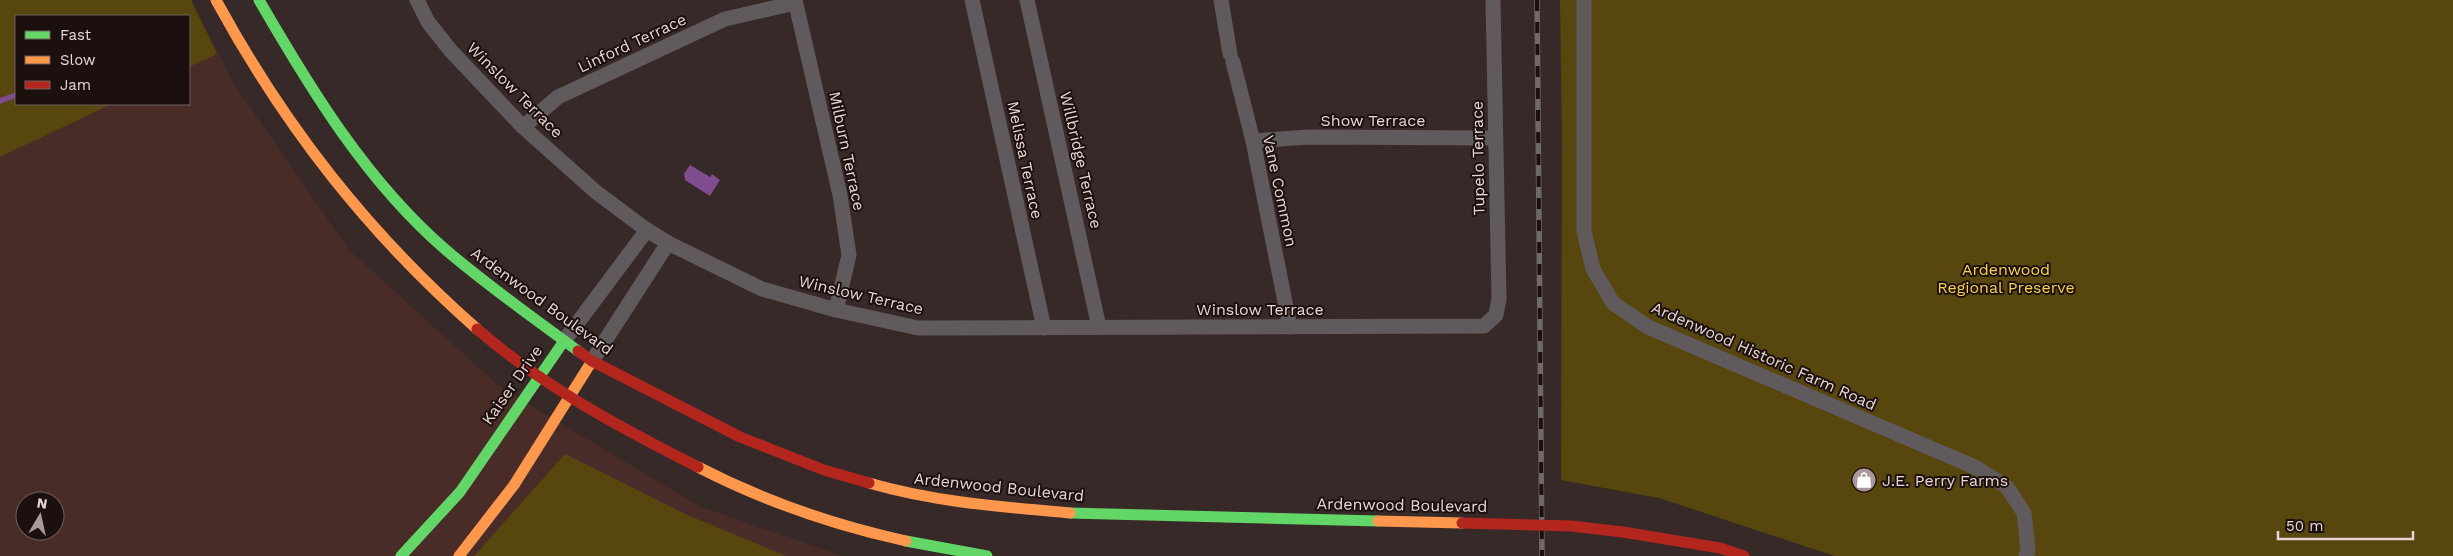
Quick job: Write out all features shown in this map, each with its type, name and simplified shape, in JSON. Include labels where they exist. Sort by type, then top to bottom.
[{"type":"main road","points":[[216,0],[265,86],[314,159],[368,224],[428,285],[486,336],[537,377],[640,438],[720,479],[811,515],[900,541],[987,556]]},
{"type":"main road","name":"Ardenwood Boulevard","points":[[259,0],[297,66],[344,136],[390,193],[446,249],[511,302],[592,361],[740,437],[824,470],[901,492],[980,505],[1071,513],[1571,526],[1623,532],[1720,548],[1744,556]]},
{"type":"main road","name":"Kaiser Drive","points":[[401,556],[460,492],[537,377],[564,341]]},
{"type":"main road","points":[[460,556],[514,485],[592,361]]},
{"type":"street","name":"Winslow Terrace","points":[[417,0],[428,22],[451,51],[523,126],[596,192],[647,230],[668,243],[762,288],[836,310],[918,328],[1484,326],[1496,315]]},
{"type":"street","name":"Melissa Terrace","points":[[972,0],[1044,328]]},
{"type":"street","name":"Willbridge Terrace","points":[[1027,0],[1099,327]]},
{"type":"street","name":"Vane Common","points":[[1221,0],[1231,58],[1253,141],[1290,327]]},
{"type":"street","name":"Tupelo Terrace","points":[[1492,0],[1499,299],[1496,315]]},
{"type":"street","name":"Ardenwood Historic Farm Road","points":[[1584,0],[1584,231],[1593,269],[1613,303],[1648,327],[1977,468],[2007,487],[2024,513],[2028,550],[2026,556]]},
{"type":"street","name":"Linford Terrace","points":[[523,126],[558,97],[725,19],[795,2]]},
{"type":"street","name":"Milburn Terrace","points":[[795,2],[840,196],[850,255],[836,310]]},
{"type":"street","name":"Show Terrace","points":[[1253,141],[1309,137],[1494,138]]},
{"type":"street","name":"Kaiser Drive","points":[[564,341],[647,230]]},
{"type":"street","points":[[592,361],[668,243]]},
{"type":"shaded area","points":[[0,0],[191,0],[234,84],[349,250],[500,387],[701,507],[842,556],[0,556]]},
{"type":"shaded area","points":[[690,165],[710,177],[712,174],[720,180],[710,196],[685,180],[684,174]]},
{"type":"green space","points":[[0,0],[191,0],[217,54],[190,67],[190,15],[15,15],[15,105],[110,105],[0,157]]},
{"type":"green space","name":"Ardenwood Regional Preserve","points":[[1560,0],[2453,0],[2453,556],[1835,556],[1659,498],[1561,480],[1562,141]]},
{"type":"green space","points":[[565,454],[685,514],[786,556],[474,556]]},
{"type":"waterway","points":[[0,101],[15,95]]},
{"type":"railway","points":[[1537,0],[1542,556]]},
{"type":"traffic: fast","points":[[259,0],[320,101],[366,165],[391,195],[446,250],[578,351]]},
{"type":"traffic: fast","points":[[401,556],[460,492],[564,341]]},
{"type":"traffic: fast","points":[[1070,513],[1378,521]]},
{"type":"traffic: fast","points":[[906,541],[987,556]]},
{"type":"traffic: slow","points":[[216,0],[271,91],[300,135],[332,176],[400,255],[437,293],[477,329]]},
{"type":"traffic: slow","points":[[459,556],[514,485],[592,361]]},
{"type":"traffic: slow","points":[[698,467],[748,491],[799,511],[879,535],[906,541]]},
{"type":"traffic: slow","points":[[869,483],[943,499],[1070,513]]},
{"type":"traffic: slow","points":[[1378,521],[1462,523]]},
{"type":"traffic: jam","points":[[477,329],[502,350],[583,405],[698,467]]},
{"type":"traffic: jam","points":[[578,351],[592,361],[740,437],[824,470],[869,483]]},
{"type":"traffic: jam","points":[[1462,523],[1571,526],[1623,532]]},
{"type":"traffic: jam","points":[[1623,532],[1720,548],[1744,556]]},
{"type":"place","name":"J.E. Perry Farms","points":[[1864,480]]}]
